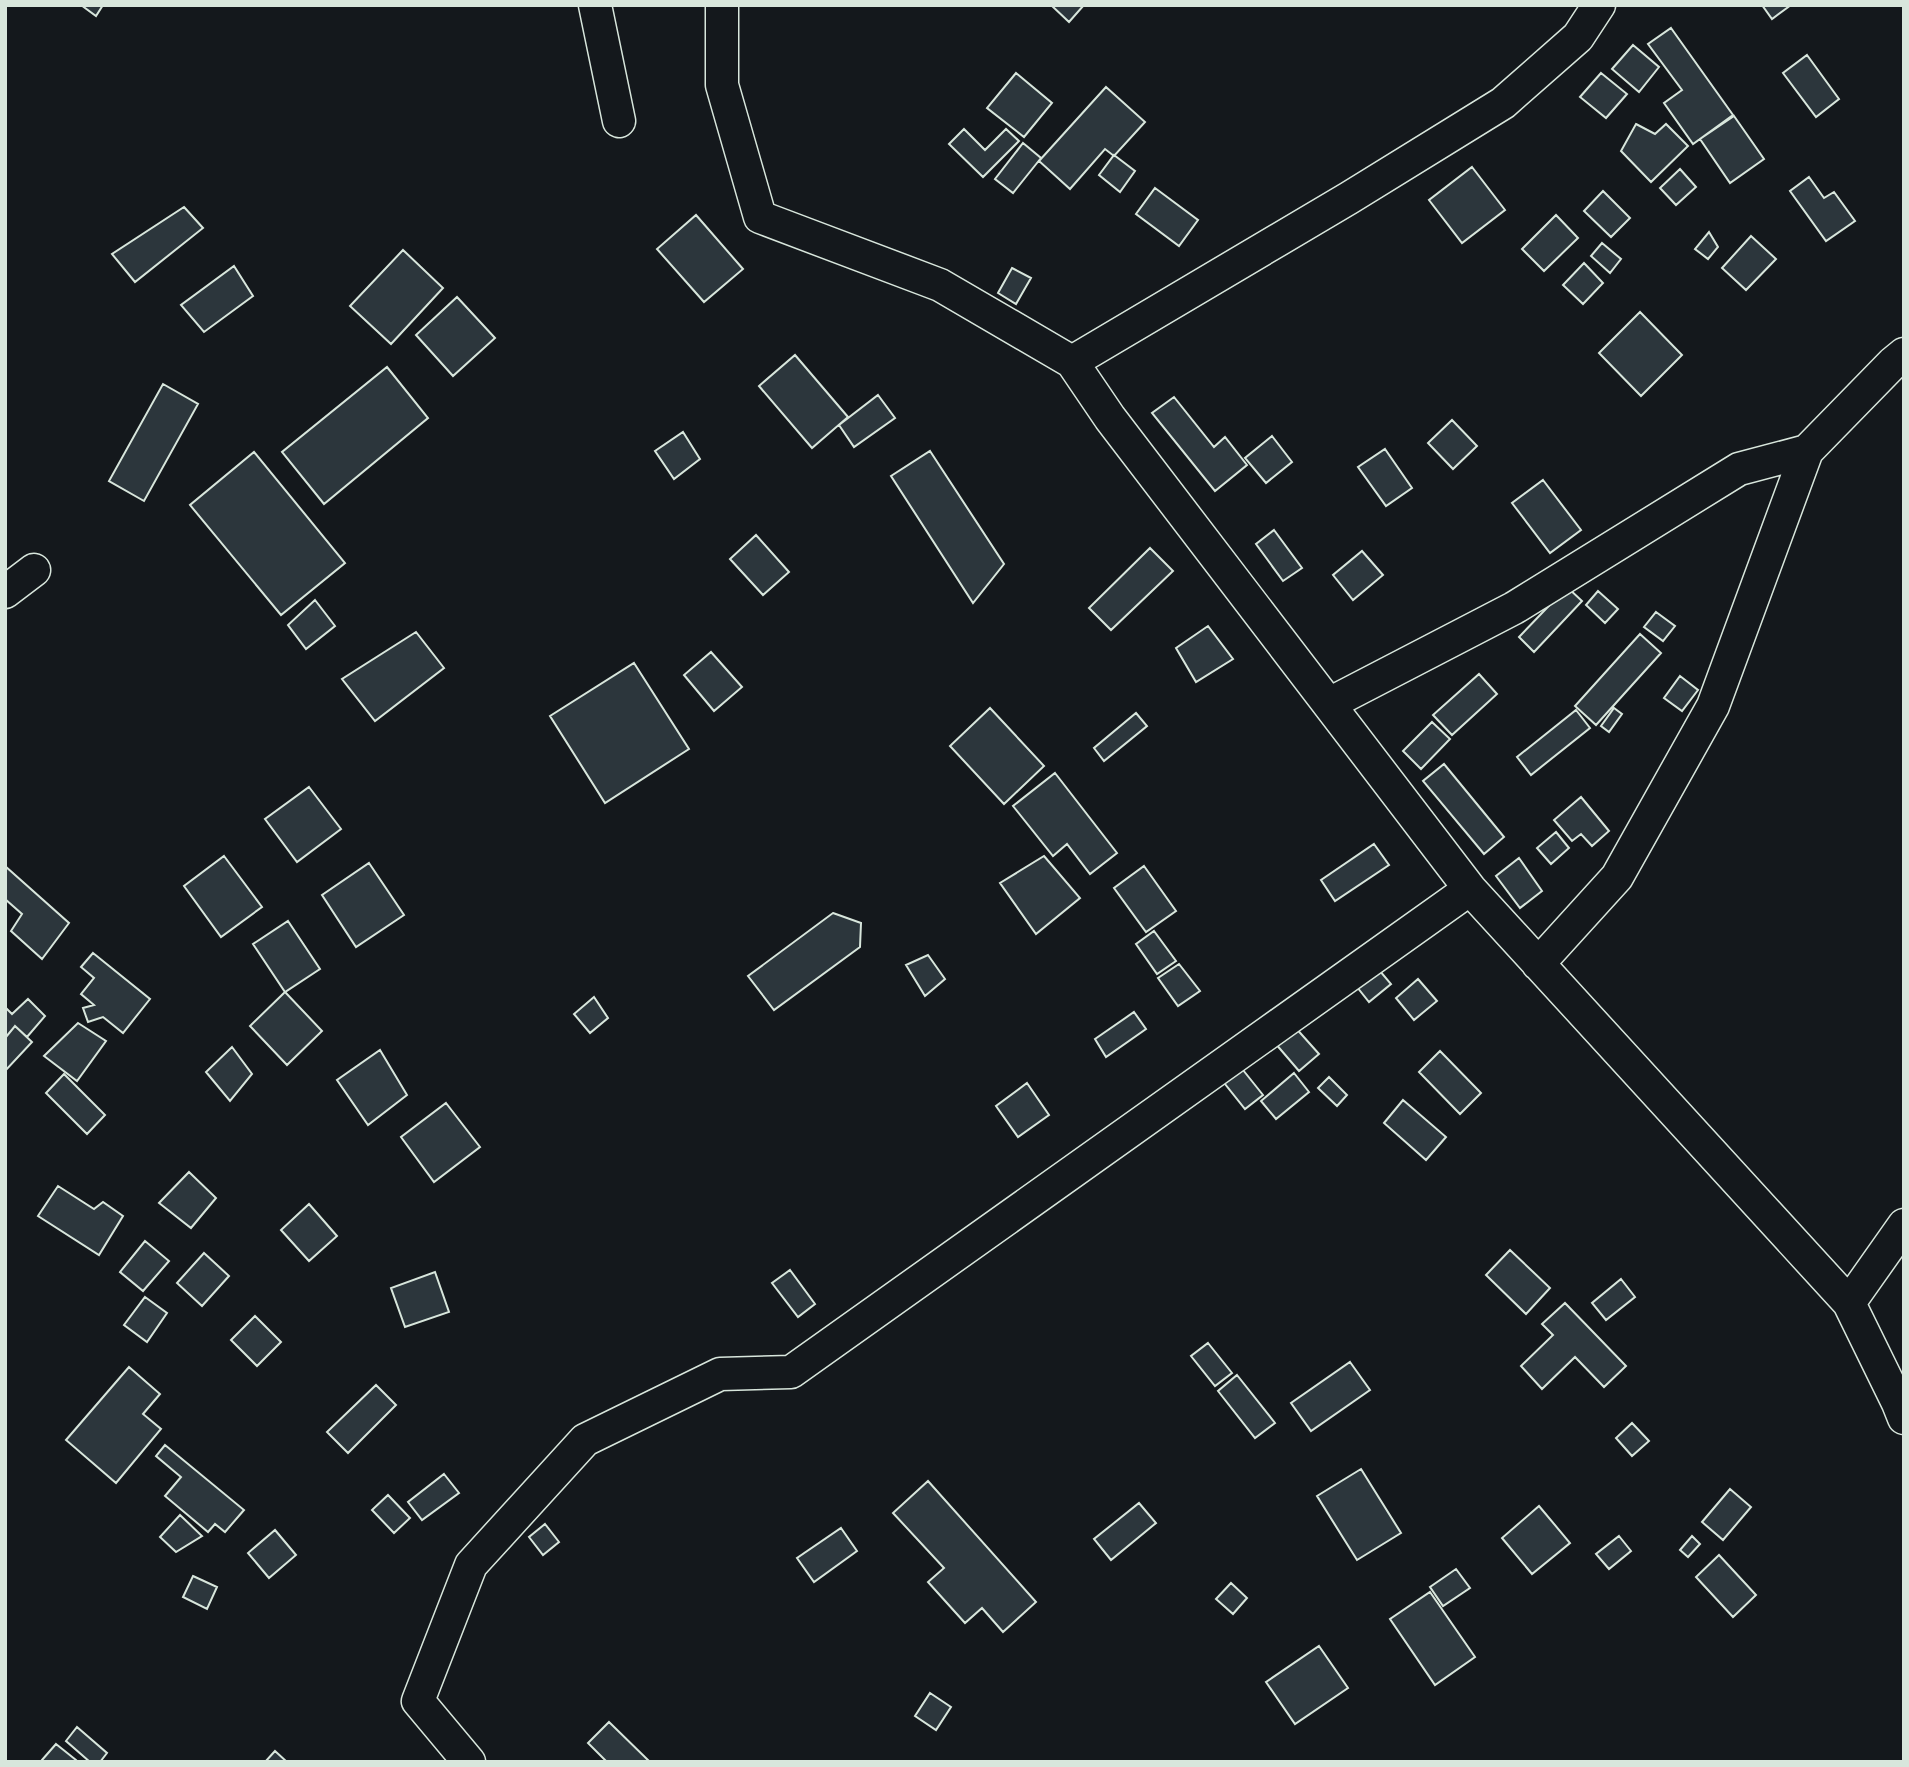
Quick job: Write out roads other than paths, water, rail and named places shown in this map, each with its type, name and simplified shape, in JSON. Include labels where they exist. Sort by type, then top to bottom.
[{"type":"street","points":[[595,5],[619,121]]},
{"type":"street","points":[[722,5],[722,85],[760,217],[940,285],[1072,362],[1110,418],[1470,889],[1849,1303],[1904,1418]]},
{"type":"street","points":[[1072,362],[1349,198],[1503,103],[1578,37],[1599,5]]},
{"type":"street","points":[[1538,964],[1618,877],[1713,706],[1807,451],[1904,354]]},
{"type":"street","points":[[1328,704],[1514,608],[1739,469],[1807,451]]},
{"type":"street","points":[[5,592],[34,570]]},
{"type":"street","points":[[469,1762],[418,1701],[471,1564],[585,1440],[720,1374],[791,1372],[1470,889]]},
{"type":"street","points":[[1849,1303],[1904,1226]]}]
